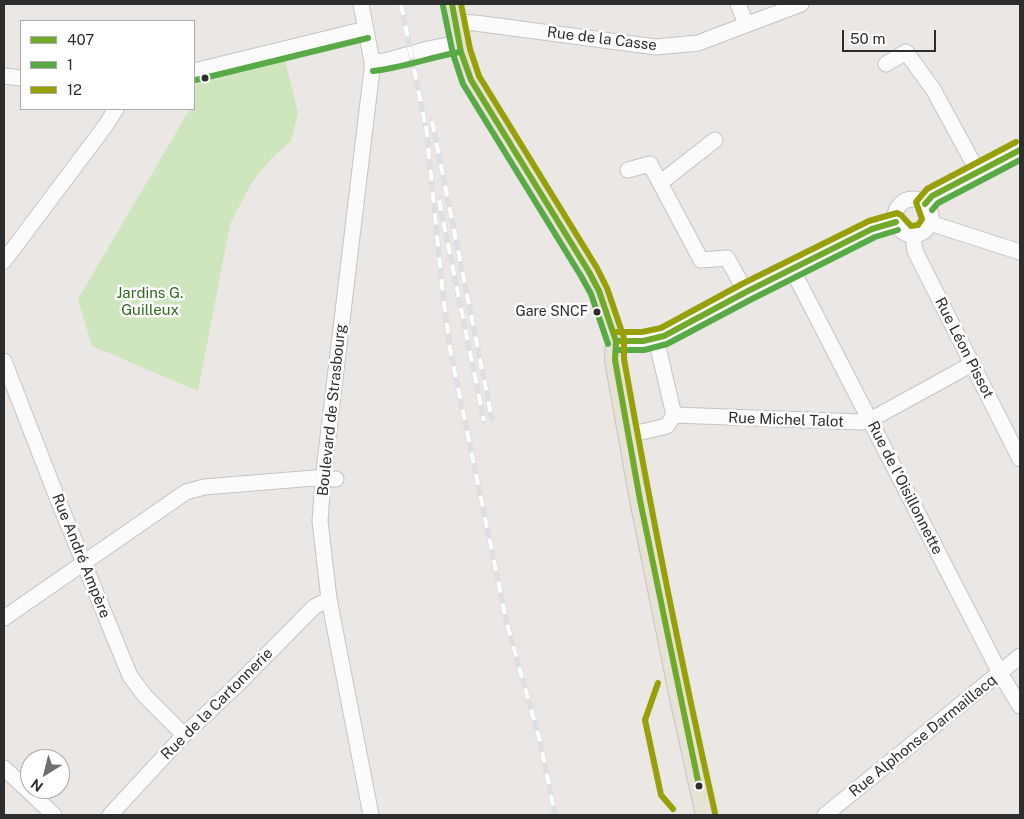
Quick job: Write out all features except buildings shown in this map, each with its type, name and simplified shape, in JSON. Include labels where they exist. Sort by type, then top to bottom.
[{"type":"main road","points":[[453,13],[458,43],[471,80],[592,278],[599,291],[616,341],[614,360],[640,500],[677,684],[706,815]]},
{"type":"street","name":"Boulevard de Strasbourg","points":[[360,4],[372,62],[329,479],[320,521],[329,599],[371,815]]},
{"type":"street","points":[[738,4],[746,24]]},
{"type":"street","name":"Rue de la Casse","points":[[453,13],[475,22],[656,48],[698,43],[801,4]]},
{"type":"street","points":[[195,71],[366,29]]},
{"type":"street","points":[[372,62],[385,61],[458,43]]},
{"type":"street","points":[[886,64],[906,52],[933,89],[978,172]]},
{"type":"street","points":[[4,76],[20,78]]},
{"type":"street","points":[[4,261],[115,110]]},
{"type":"street","points":[[660,183],[714,140]]},
{"type":"street","points":[[925,204],[932,196],[1020,150]]},
{"type":"street","points":[[628,170],[650,164],[701,260],[727,258],[746,292]]},
{"type":"street","points":[[915,200],[925,204],[930,212],[930,223],[924,232],[913,235],[903,231],[896,222],[897,211],[904,202],[915,200]]},
{"type":"street","points":[[616,341],[656,339],[664,336],[746,292],[872,229],[896,222]]},
{"type":"street","points":[[930,223],[1020,252]]},
{"type":"street","name":"Rue Léon Pissot","points":[[913,235],[915,251],[1020,459]]},
{"type":"street","name":"Rue de l’Oisillonnette","points":[[792,269],[1000,673],[1020,706]]},
{"type":"street","points":[[629,434],[667,426],[674,415],[656,339]]},
{"type":"street","name":"Rue André Ampère","points":[[4,361],[130,676],[145,696],[184,735]]},
{"type":"street","name":"Rue Michel Talot","points":[[674,415],[861,422],[870,420],[972,364]]},
{"type":"street","points":[[4,618],[186,492],[204,487],[314,478],[329,479]]},
{"type":"street","name":"Rue de la Cartonnerie","points":[[110,815],[184,735],[238,684],[314,607],[329,599]]},
{"type":"street","name":"Rue Alphonse Darmaillacq","points":[[825,815],[1020,656]]},
{"type":"street","points":[[4,768],[54,815]]},
{"type":"green space","name":"Jardins G. Guilleux","points":[[285,60],[298,113],[291,141],[272,158],[252,182],[230,224],[198,391],[92,346],[78,299],[189,110],[195,110],[195,85]]},
{"type":"railway","points":[[401,4],[427,134]]},
{"type":"railway","points":[[432,121],[492,419]]},
{"type":"railway","points":[[426,126],[450,349],[507,624],[540,741],[555,815]]},
{"type":"railway","points":[[439,200],[484,421]]},
{"type":"transit line","name":"407","points":[[452,4],[461,52],[471,80],[589,272],[599,291],[616,341],[615,360],[640,500],[699,786]]},
{"type":"transit line","name":"12","points":[[461,4],[470,49],[479,76],[597,268],[607,288],[624,338],[624,359],[656,530],[715,813]]},
{"type":"transit line","name":"1","points":[[443,6],[453,54],[463,84],[581,276],[591,294],[608,344]]},
{"type":"transit line","name":"1","points":[[196,80],[368,38]]},
{"type":"transit line","name":"1","points":[[373,71],[460,52]]},
{"type":"transit line","name":"12","points":[[616,332],[642,332],[661,328],[742,284],[869,221],[897,213],[911,226],[918,225],[922,219],[916,202],[927,189],[1016,142]]},
{"type":"transit line","name":"407","points":[[925,204],[932,196],[1020,150]]},
{"type":"transit line","name":"1","points":[[932,210],[938,203],[1020,160]]},
{"type":"transit line","name":"407","points":[[616,341],[643,341],[664,336],[746,292],[872,229],[896,222]]},
{"type":"transit line","name":"1","points":[[616,350],[644,350],[667,344],[875,237],[898,230]]},
{"type":"transit line","name":"12","points":[[658,683],[645,720],[661,795],[673,809]]},
{"type":"place","name":"Gare SNCF","points":[[597,312]]}]
